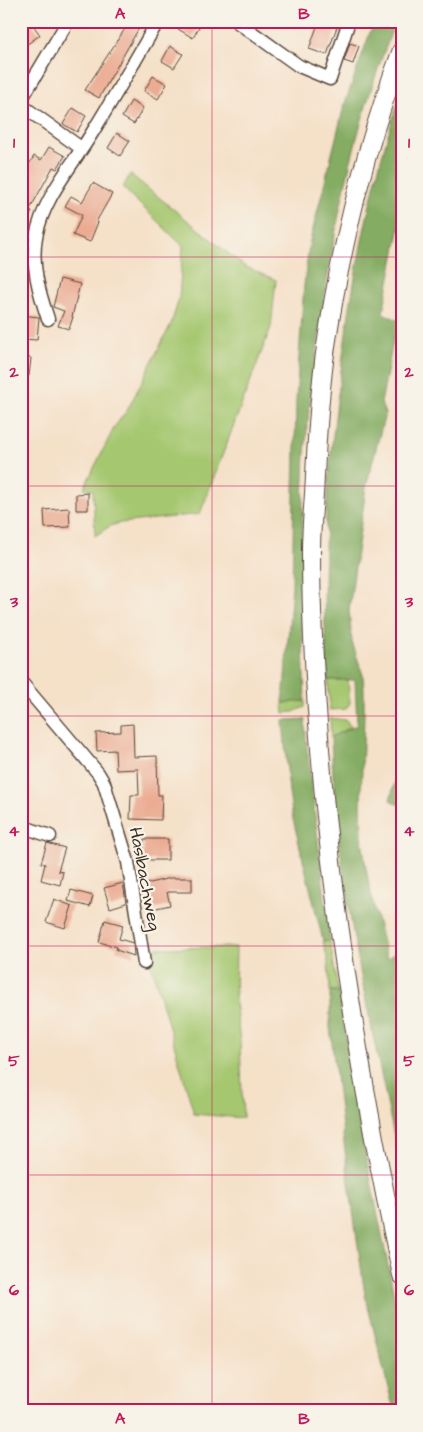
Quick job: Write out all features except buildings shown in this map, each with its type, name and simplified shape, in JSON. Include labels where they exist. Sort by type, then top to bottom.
[{"type":"highway","points":[[402,50],[371,142],[351,215],[337,282],[326,348],[316,448],[311,547],[312,617],[318,738],[333,882],[348,990],[366,1094],[402,1275]]},
{"type":"street","points":[[21,100],[68,21]]},
{"type":"street","points":[[48,319],[37,279],[34,258],[40,219],[158,21]]},
{"type":"street","points":[[236,21],[299,66],[330,79],[350,21]]},
{"type":"street","points":[[21,104],[81,148]]},
{"type":"street","name":"Haslbachweg","points":[[21,682],[98,773],[104,784],[128,862],[144,963]]},
{"type":"street","points":[[21,826],[50,836]]},
{"type":"green space","points":[[374,21],[396,21],[367,101],[346,183],[329,267],[307,430],[305,462],[302,617],[305,701],[283,703],[292,586],[296,400],[304,285],[309,245],[344,106]]},
{"type":"green space","points":[[402,90],[402,216],[383,313],[402,322],[402,339],[394,337],[381,403],[385,414],[366,487],[349,610],[352,642],[363,675],[364,690],[361,817],[366,866],[387,958],[402,949],[402,995],[400,1001],[402,1009],[402,1175],[368,1012],[340,847],[331,737],[357,725],[355,680],[328,680],[324,583],[329,475],[337,398],[349,315],[367,217],[383,153]]},
{"type":"green space","points":[[130,174],[244,266],[276,280],[271,327],[200,514],[120,523],[110,526],[95,536],[93,490],[84,488],[115,426],[128,409],[171,324],[179,299],[183,246],[123,188]]},
{"type":"green space","points":[[328,680],[348,680],[350,703],[346,709],[330,710]]},
{"type":"green space","points":[[305,701],[305,707],[293,712],[284,713],[283,703]]},
{"type":"green space","points":[[330,718],[346,720],[351,727],[331,737]]},
{"type":"green space","points":[[305,719],[330,941],[323,941],[293,819],[289,793],[283,720]]},
{"type":"green space","points":[[402,756],[402,807],[390,800]]},
{"type":"green space","points":[[323,941],[330,941],[338,991],[330,991],[328,961]]},
{"type":"green space","points":[[236,947],[235,1003],[240,1041],[243,1118],[194,1114],[153,971],[144,948]]},
{"type":"green space","points":[[330,991],[338,991],[365,1152],[402,1334],[402,1411],[394,1411],[365,1295],[330,1027]]}]
